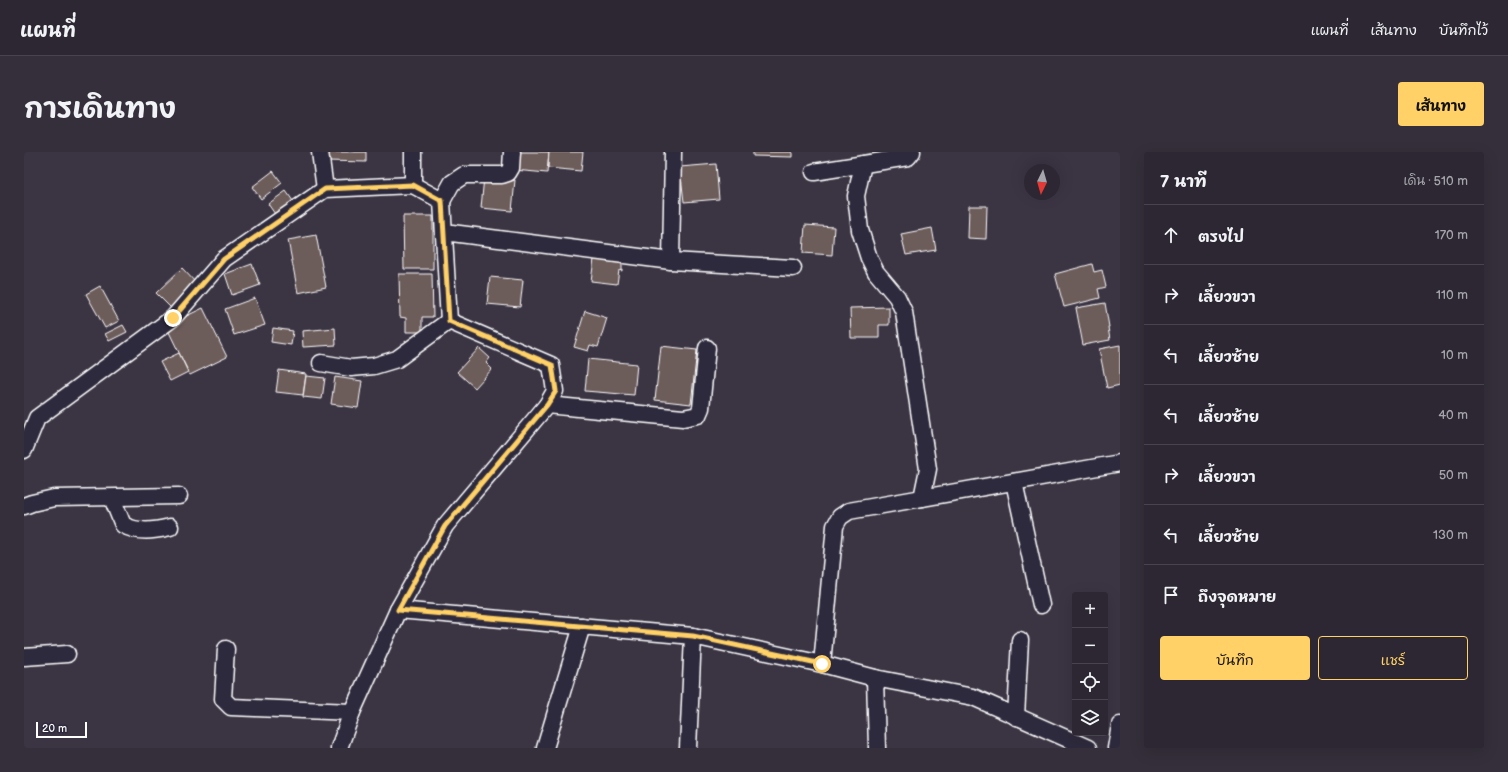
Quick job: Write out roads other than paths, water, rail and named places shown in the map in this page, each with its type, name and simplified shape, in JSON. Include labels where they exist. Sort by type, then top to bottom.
[{"type":"street","points":[[320,152],[325,189]]},
{"type":"street","points":[[413,152],[413,185]]},
{"type":"street","points":[[449,321],[442,201],[452,183],[464,175],[502,175],[508,173],[511,168],[512,152]]},
{"type":"street","points":[[671,261],[673,152]]},
{"type":"street","points":[[814,172],[908,157],[912,152]]},
{"type":"street","points":[[863,164],[856,196],[857,217],[869,258],[876,272],[897,297],[904,312],[928,469],[922,498]]},
{"type":"street","points":[[24,450],[29,424],[173,318],[224,259],[325,189],[413,185],[442,201]]},
{"type":"street","points":[[444,232],[671,261],[793,268]]},
{"type":"street","points":[[322,363],[351,368],[374,366],[397,359],[449,321]]},
{"type":"street","points":[[338,748],[352,712],[398,610],[445,526],[547,405],[556,391],[552,365],[449,321]]},
{"type":"street","points":[[547,405],[683,418],[698,415],[701,408],[707,348]]},
{"type":"street","points":[[822,664],[835,526],[840,517],[850,511],[1120,463]]},
{"type":"street","points":[[1014,482],[1042,605]]},
{"type":"street","points":[[24,506],[32,502],[54,498],[178,496]]},
{"type":"street","points":[[112,498],[123,525],[136,530],[148,531],[170,527]]},
{"type":"street","points":[[398,610],[693,636],[822,664],[875,678],[973,697],[1088,748]]},
{"type":"street","points":[[545,748],[582,626]]},
{"type":"street","points":[[688,748],[693,636]]},
{"type":"street","points":[[1016,716],[1020,640]]},
{"type":"street","points":[[226,648],[223,699],[231,707],[352,712]]},
{"type":"street","points":[[24,657],[67,654]]},
{"type":"street","points":[[875,678],[877,748]]},
{"type":"street","points":[[1116,748],[1120,725]]}]
